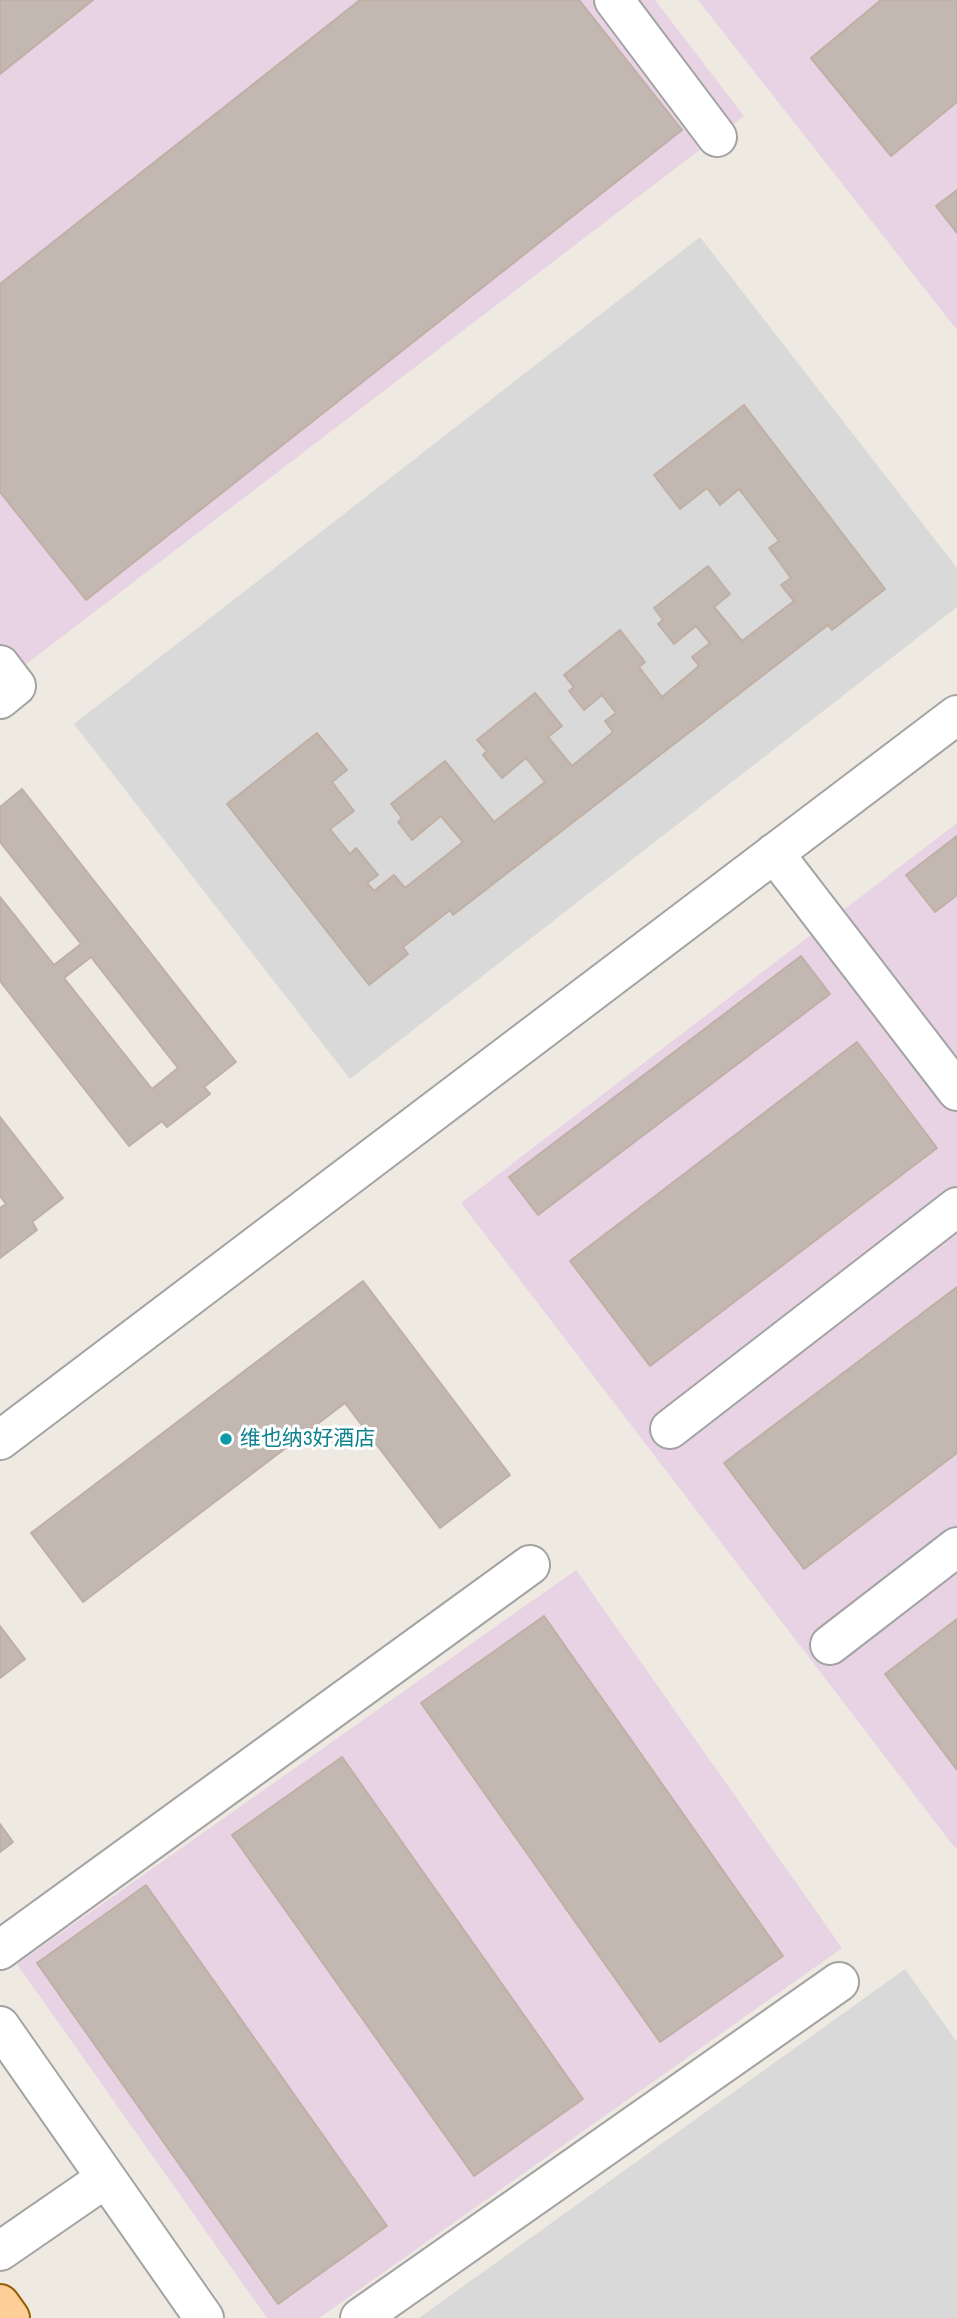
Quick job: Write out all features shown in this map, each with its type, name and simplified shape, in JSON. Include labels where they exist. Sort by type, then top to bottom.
[{"type":"main road","points":[[0,2304],[10,2318]]},
{"type":"street","points":[[614,0],[717,137]]},
{"type":"street","points":[[0,664],[16,686],[0,699]]},
{"type":"street","points":[[0,1440],[957,715]]},
{"type":"street","points":[[774,853],[957,1091]]},
{"type":"street","points":[[670,1429],[957,1207]]},
{"type":"street","points":[[830,1645],[957,1547]]},
{"type":"street","points":[[0,1950],[530,1565]]},
{"type":"street","points":[[360,2318],[839,1983]]},
{"type":"street","points":[[0,2026],[204,2318]]},
{"type":"street","points":[[0,2251],[106,2178]]},
{"type":"shaded area","points":[[0,0],[655,0],[744,116],[0,684]]},
{"type":"shaded area","points":[[698,0],[957,0],[957,330]]},
{"type":"shaded area","points":[[700,237],[957,568],[957,607],[350,1079],[74,724]]},
{"type":"shaded area","points":[[957,823],[957,1847],[955,1848],[461,1203]]},
{"type":"shaded area","points":[[576,1570],[842,1948],[319,2318],[267,2318],[17,1964]]},
{"type":"shaded area","points":[[905,1969],[957,2042],[957,2318],[419,2318]]},
{"type":"building","points":[[0,0],[93,0],[0,74]]},
{"type":"building","points":[[360,0],[579,0],[682,130],[86,600],[0,492],[0,284]]},
{"type":"building","points":[[881,0],[957,0],[957,102],[891,156],[811,58]]},
{"type":"building","points":[[957,190],[957,233],[936,206]]},
{"type":"building","points":[[744,405],[885,589],[832,630],[828,625],[453,915],[450,910],[403,947],[408,954],[369,985],[227,804],[317,733],[347,770],[332,782],[354,811],[330,829],[350,854],[356,848],[378,875],[367,883],[374,891],[394,875],[405,888],[463,842],[441,816],[412,840],[398,822],[402,818],[391,804],[445,761],[494,822],[545,782],[526,758],[502,778],[483,755],[487,751],[477,740],[535,693],[562,726],[548,737],[572,766],[613,732],[605,721],[616,713],[602,695],[584,710],[569,691],[574,687],[564,675],[620,630],[645,662],[639,667],[662,697],[699,666],[692,657],[710,643],[696,626],[674,644],[658,624],[663,620],[654,608],[708,566],[730,594],[714,607],[742,641],[794,601],[781,585],[791,578],[769,548],[779,541],[739,489],[720,505],[707,488],[680,509],[654,475]]},
{"type":"building","points":[[22,789],[236,1062],[204,1087],[210,1094],[167,1127],[162,1121],[129,1146],[0,981],[0,897],[54,965],[81,944],[0,842],[0,807]],"holes":[[[91,957],[178,1068],[152,1089],[64,978]]]},
{"type":"building","points":[[957,836],[957,895],[935,912],[906,875]]},
{"type":"building","points":[[801,956],[830,994],[538,1215],[509,1177]]},
{"type":"building","points":[[857,1042],[937,1148],[650,1366],[570,1261]]},
{"type":"building","points":[[0,1117],[63,1198],[32,1222],[37,1230],[0,1258],[0,1208],[6,1204],[0,1196]]},
{"type":"building","name":"维也纳3好酒店","points":[[363,1281],[510,1475],[440,1528],[345,1403],[83,1602],[31,1533]]},
{"type":"building","points":[[957,1287],[957,1453],[804,1569],[724,1463]]},
{"type":"building","points":[[544,1616],[783,1956],[660,2042],[421,1703]]},
{"type":"building","points":[[957,1619],[957,1770],[885,1674]]},
{"type":"building","points":[[0,1626],[25,1659],[0,1678]]},
{"type":"building","points":[[342,1757],[583,2099],[474,2176],[232,1835]]},
{"type":"building","points":[[0,1824],[13,1842],[0,1852]]},
{"type":"building","points":[[146,1885],[387,2226],[278,2304],[37,1963]]},
{"type":"place","name":"维也纳3好酒店","points":[[226,1439]]}]
